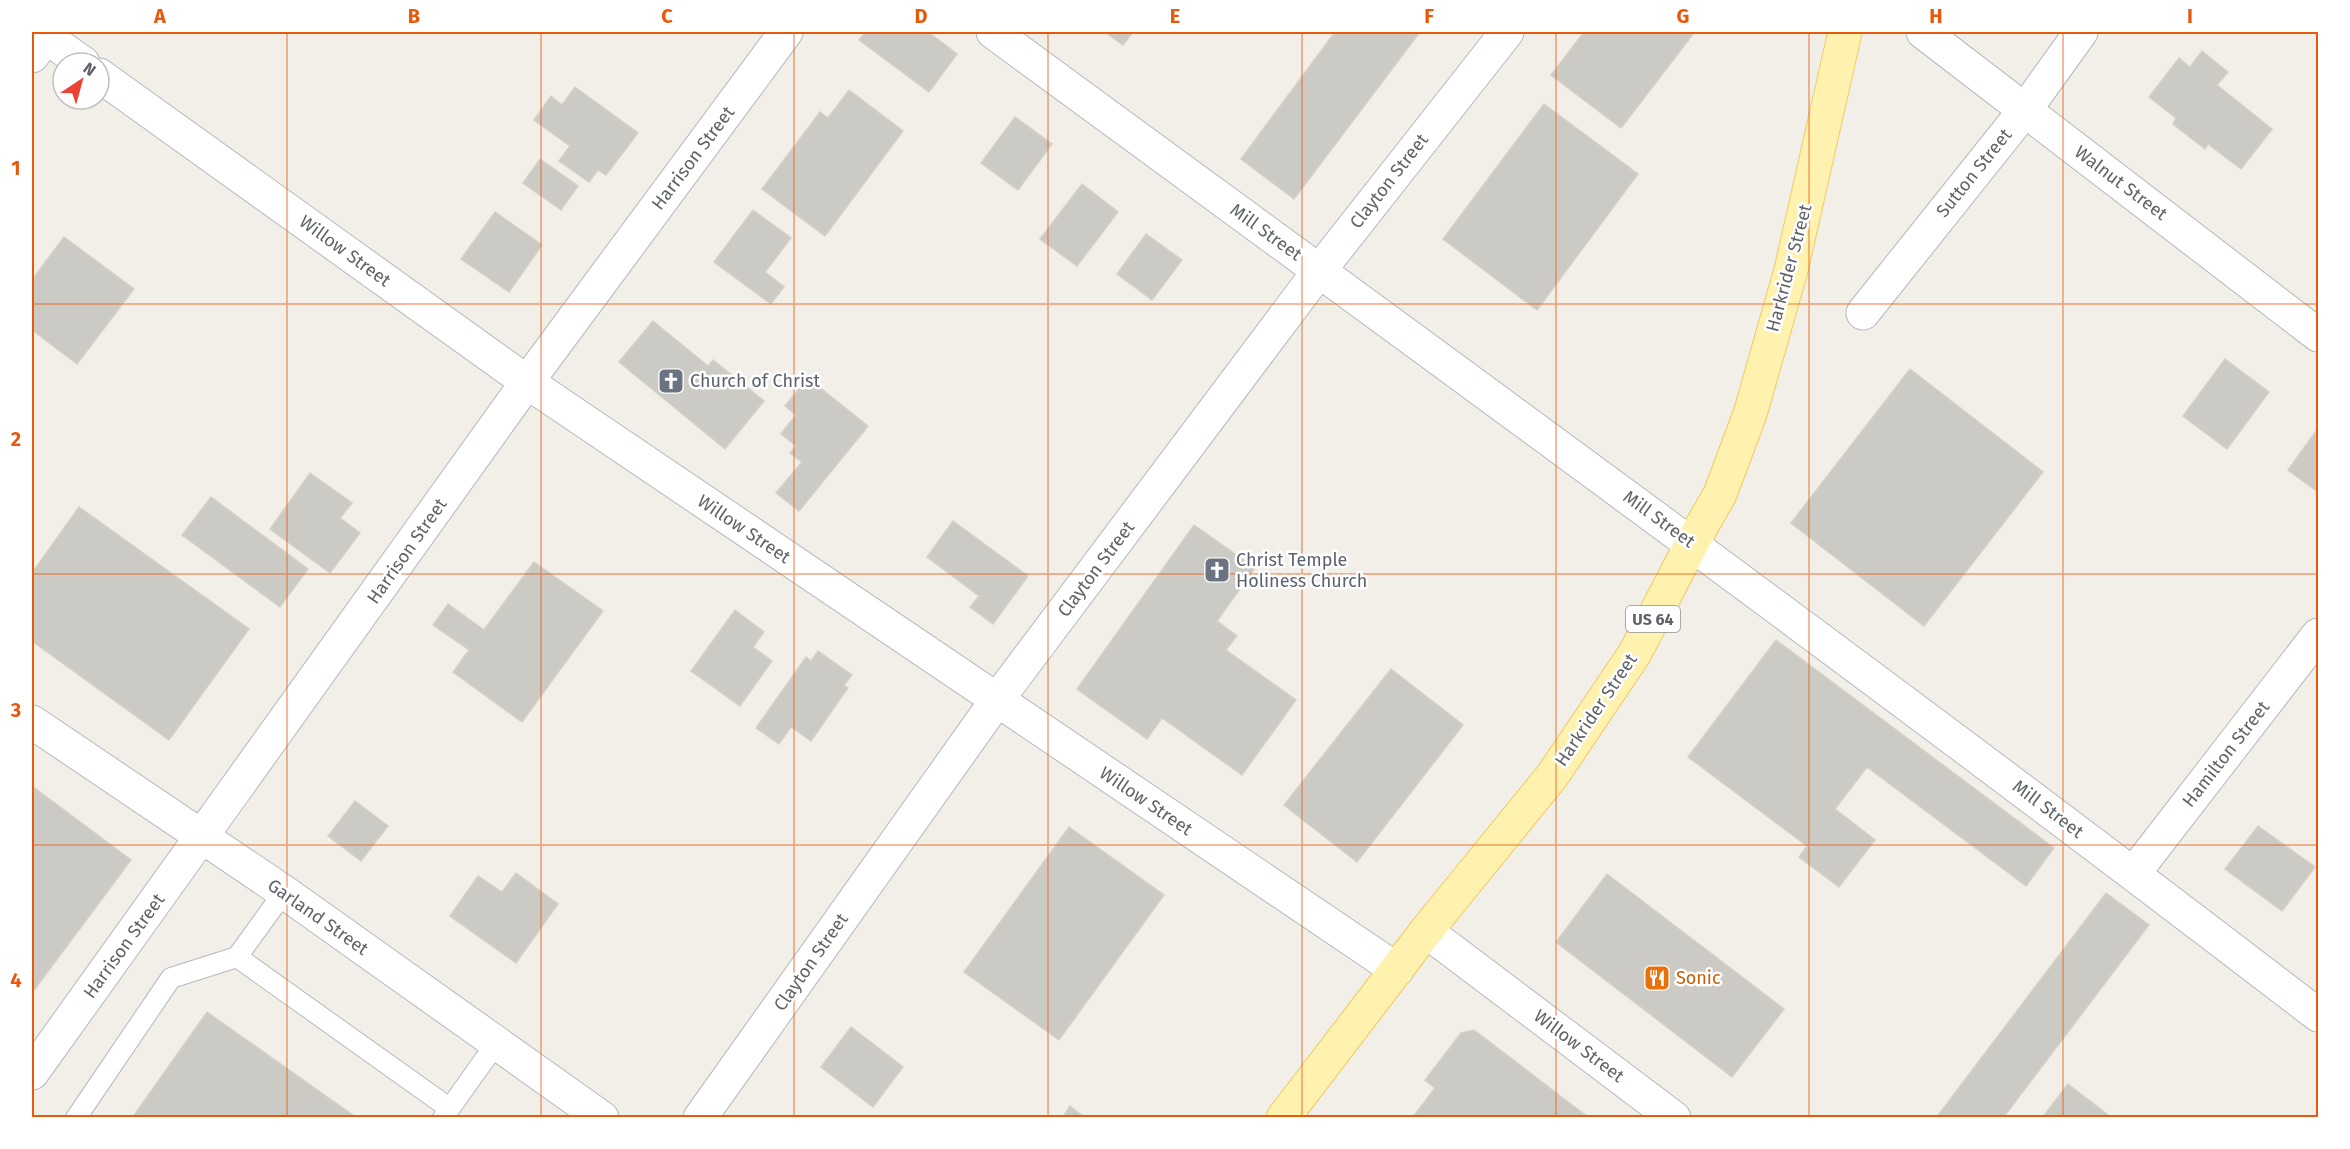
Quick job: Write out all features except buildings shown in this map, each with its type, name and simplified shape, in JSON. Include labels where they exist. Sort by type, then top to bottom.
[{"type":"main road","name":"Harkrider Street","points":[[1283,1118],[1426,931],[1552,776],[1635,652],[1720,494],[1750,414],[1791,270],[1845,32]]},
{"type":"street","name":"Harrison Street","points":[[32,1073],[527,382],[786,32]]},
{"type":"street","name":"Mill Street","points":[[993,32],[1692,543],[2134,873],[2319,1015]]},
{"type":"street","name":"Clayton Street","points":[[700,1118],[997,700],[1319,271],[1507,32]]},
{"type":"street","name":"Walnut Street","points":[[1923,32],[2319,335]]},
{"type":"street","name":"Sutton Street","points":[[1863,313],[2025,110],[2081,32]]},
{"type":"street","points":[[42,41],[61,51]]},
{"type":"street","name":"Willow Street","points":[[111,84],[527,382],[1397,970]]},
{"type":"street","name":"Hamilton Street","points":[[2134,873],[2319,635]]},
{"type":"street","name":"Garland Street","points":[[32,722],[284,892],[602,1118]]},
{"type":"street","name":"Willow Street","points":[[1426,931],[1674,1118]]},
{"type":"lane","points":[[76,1118],[171,978],[237,957],[284,892]]},
{"type":"lane","points":[[237,957],[446,1113],[497,1042]]},
{"type":"place","name":"Church of Christ","points":[[671,381]]},
{"type":"place","name":"Christ Temple Holiness Church","points":[[1217,570]]},
{"type":"place","name":"Sonic","points":[[1657,978]]}]
